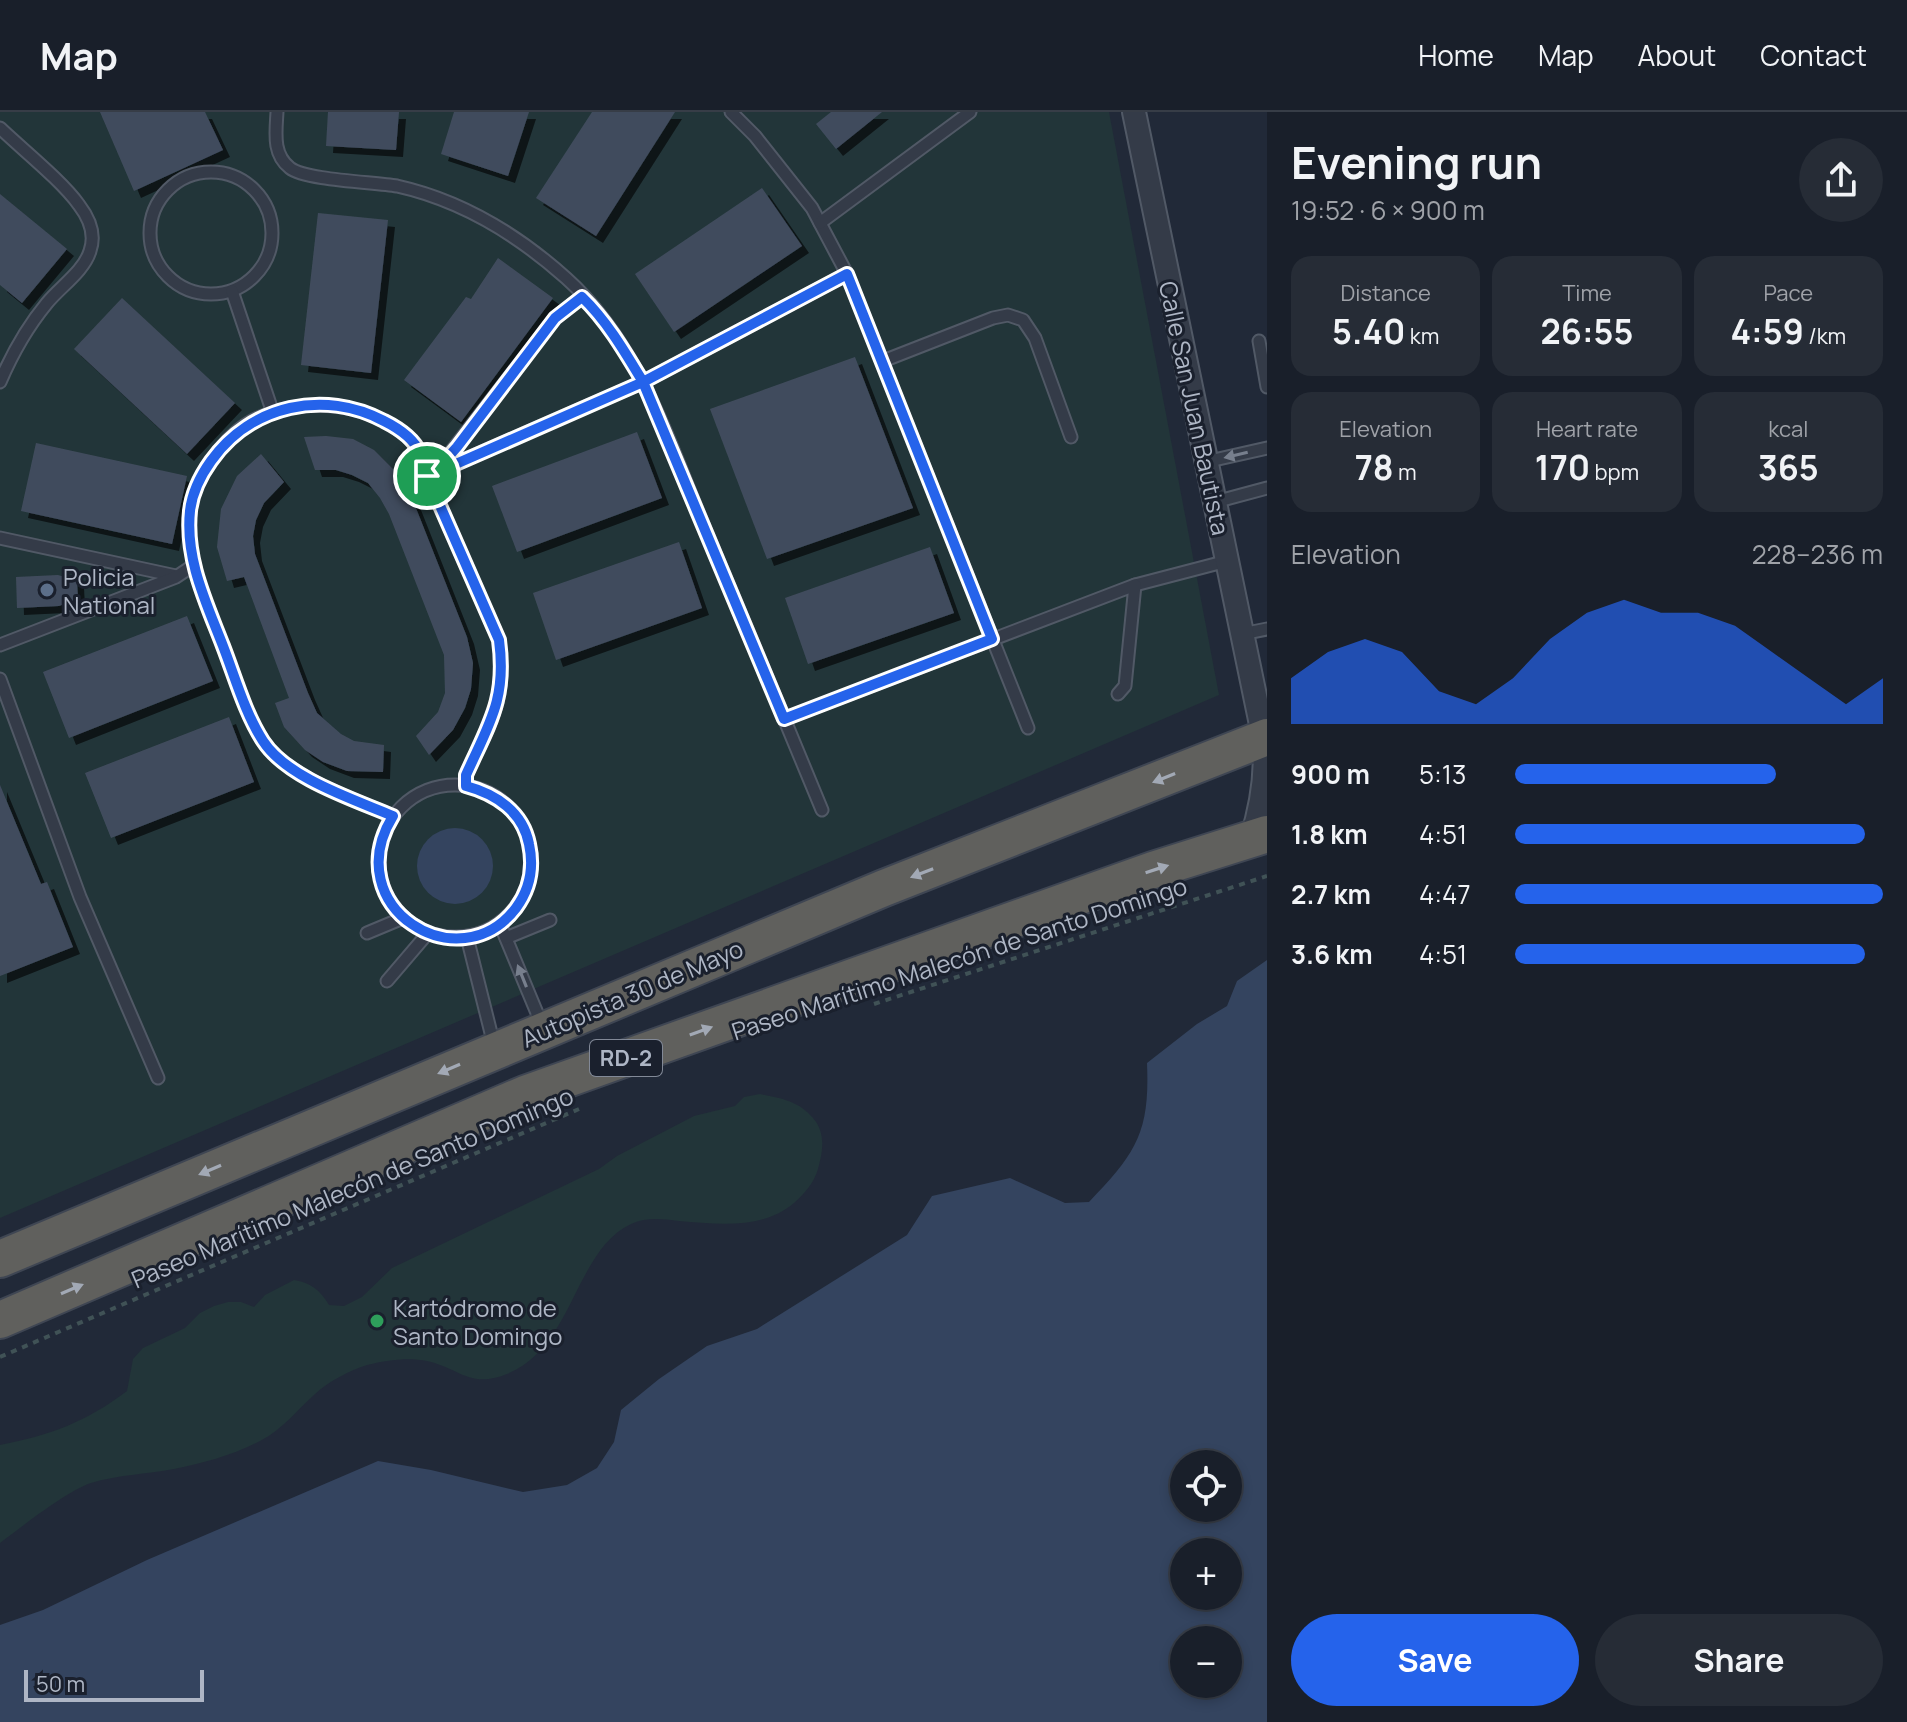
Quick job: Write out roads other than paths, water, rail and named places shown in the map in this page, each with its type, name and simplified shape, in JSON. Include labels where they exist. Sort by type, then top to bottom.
[{"type":"highway","name":"Autopista 30 de Mayo","points":[[1,1258],[884,888],[1266,739]]},
{"type":"highway","name":"RD-2","points":[[0,1320],[525,1094],[1153,870],[1259,837]]},
{"type":"street","name":"Calle San Juan Bautista","points":[[1134,112],[1205,462],[1266,739],[1259,837]]},
{"type":"lane","points":[[277,112],[275,139],[280,158],[292,170],[398,187],[438,198],[472,213],[506,233],[568,280],[603,320],[643,382],[822,810]]},
{"type":"lane","points":[[820,223],[970,112]]},
{"type":"lane","points":[[738,114],[812,208],[847,274],[1028,728]]},
{"type":"lane","points":[[0,128],[77,202],[88,218],[92,233],[90,252],[31,326],[0,382]]},
{"type":"lane","points":[[208,171],[227,173],[245,181],[260,194],[269,211],[273,231],[271,250],[262,268],[249,282],[232,291],[211,295],[190,291],[171,280],[157,264],[150,244],[150,223],[157,203],[170,186],[189,175],[208,171]]},
{"type":"lane","points":[[430,475],[643,382],[847,274]]},
{"type":"lane","points":[[232,291],[273,413]]},
{"type":"lane","points":[[430,475],[555,318],[582,297]]},
{"type":"lane","points":[[883,361],[993,318],[1008,315],[1023,320],[1035,338],[1071,437]]},
{"type":"lane","points":[[1259,341],[1267,387]]},
{"type":"lane","points":[[393,816],[289,767],[264,743],[194,565],[190,509],[205,469],[231,437],[250,422],[295,406],[323,405],[372,415],[393,425],[411,440],[420,453],[499,640],[502,675],[496,710],[466,775],[466,786]]},
{"type":"lane","points":[[1205,462],[1267,448]]},
{"type":"lane","points":[[1215,502],[1267,488]]},
{"type":"lane","points":[[0,538],[176,577]]},
{"type":"lane","points":[[784,719],[1135,585],[1227,561]]},
{"type":"lane","points":[[0,645],[176,577],[194,565]]},
{"type":"lane","points":[[1118,694],[1125,686],[1135,585]]},
{"type":"lane","points":[[1242,634],[1267,629]]},
{"type":"lane","points":[[0,679],[80,897],[158,1078]]},
{"type":"lane","points":[[466,786],[483,790],[511,809],[528,838],[532,863],[528,887],[521,901],[500,924],[467,937],[448,938],[428,933],[403,918],[386,896],[378,869],[381,841],[393,816],[413,797],[438,787],[466,786]]},
{"type":"lane","points":[[367,933],[403,918]]},
{"type":"lane","points":[[506,938],[550,920]]},
{"type":"lane","points":[[500,924],[544,1029]]},
{"type":"lane","points":[[387,981],[428,933]]},
{"type":"lane","points":[[467,937],[496,1050]]},
{"type":"water","points":[[455,828],[469,831],[482,839],[490,852],[493,866],[490,880],[482,893],[469,901],[455,904],[441,901],[428,893],[420,880],[417,866],[420,852],[428,839],[441,831]]},
{"type":"water","points":[[1267,960],[1267,1722],[0,1722],[0,1625],[43,1610],[147,1560],[378,1461],[523,1492],[567,1485],[597,1468],[614,1442],[621,1410],[659,1379],[707,1346],[757,1329],[907,1235],[932,1196],[1010,1178],[1065,1203],[1089,1202],[1129,1155],[1137,1140],[1146,1107],[1147,1063],[1197,1024],[1227,1006],[1237,981]]},
{"type":"place","name":"Policia National","points":[[47,590]]},
{"type":"place","name":"Kartódromo de Santo Domingo","points":[[377,1321]]}]
